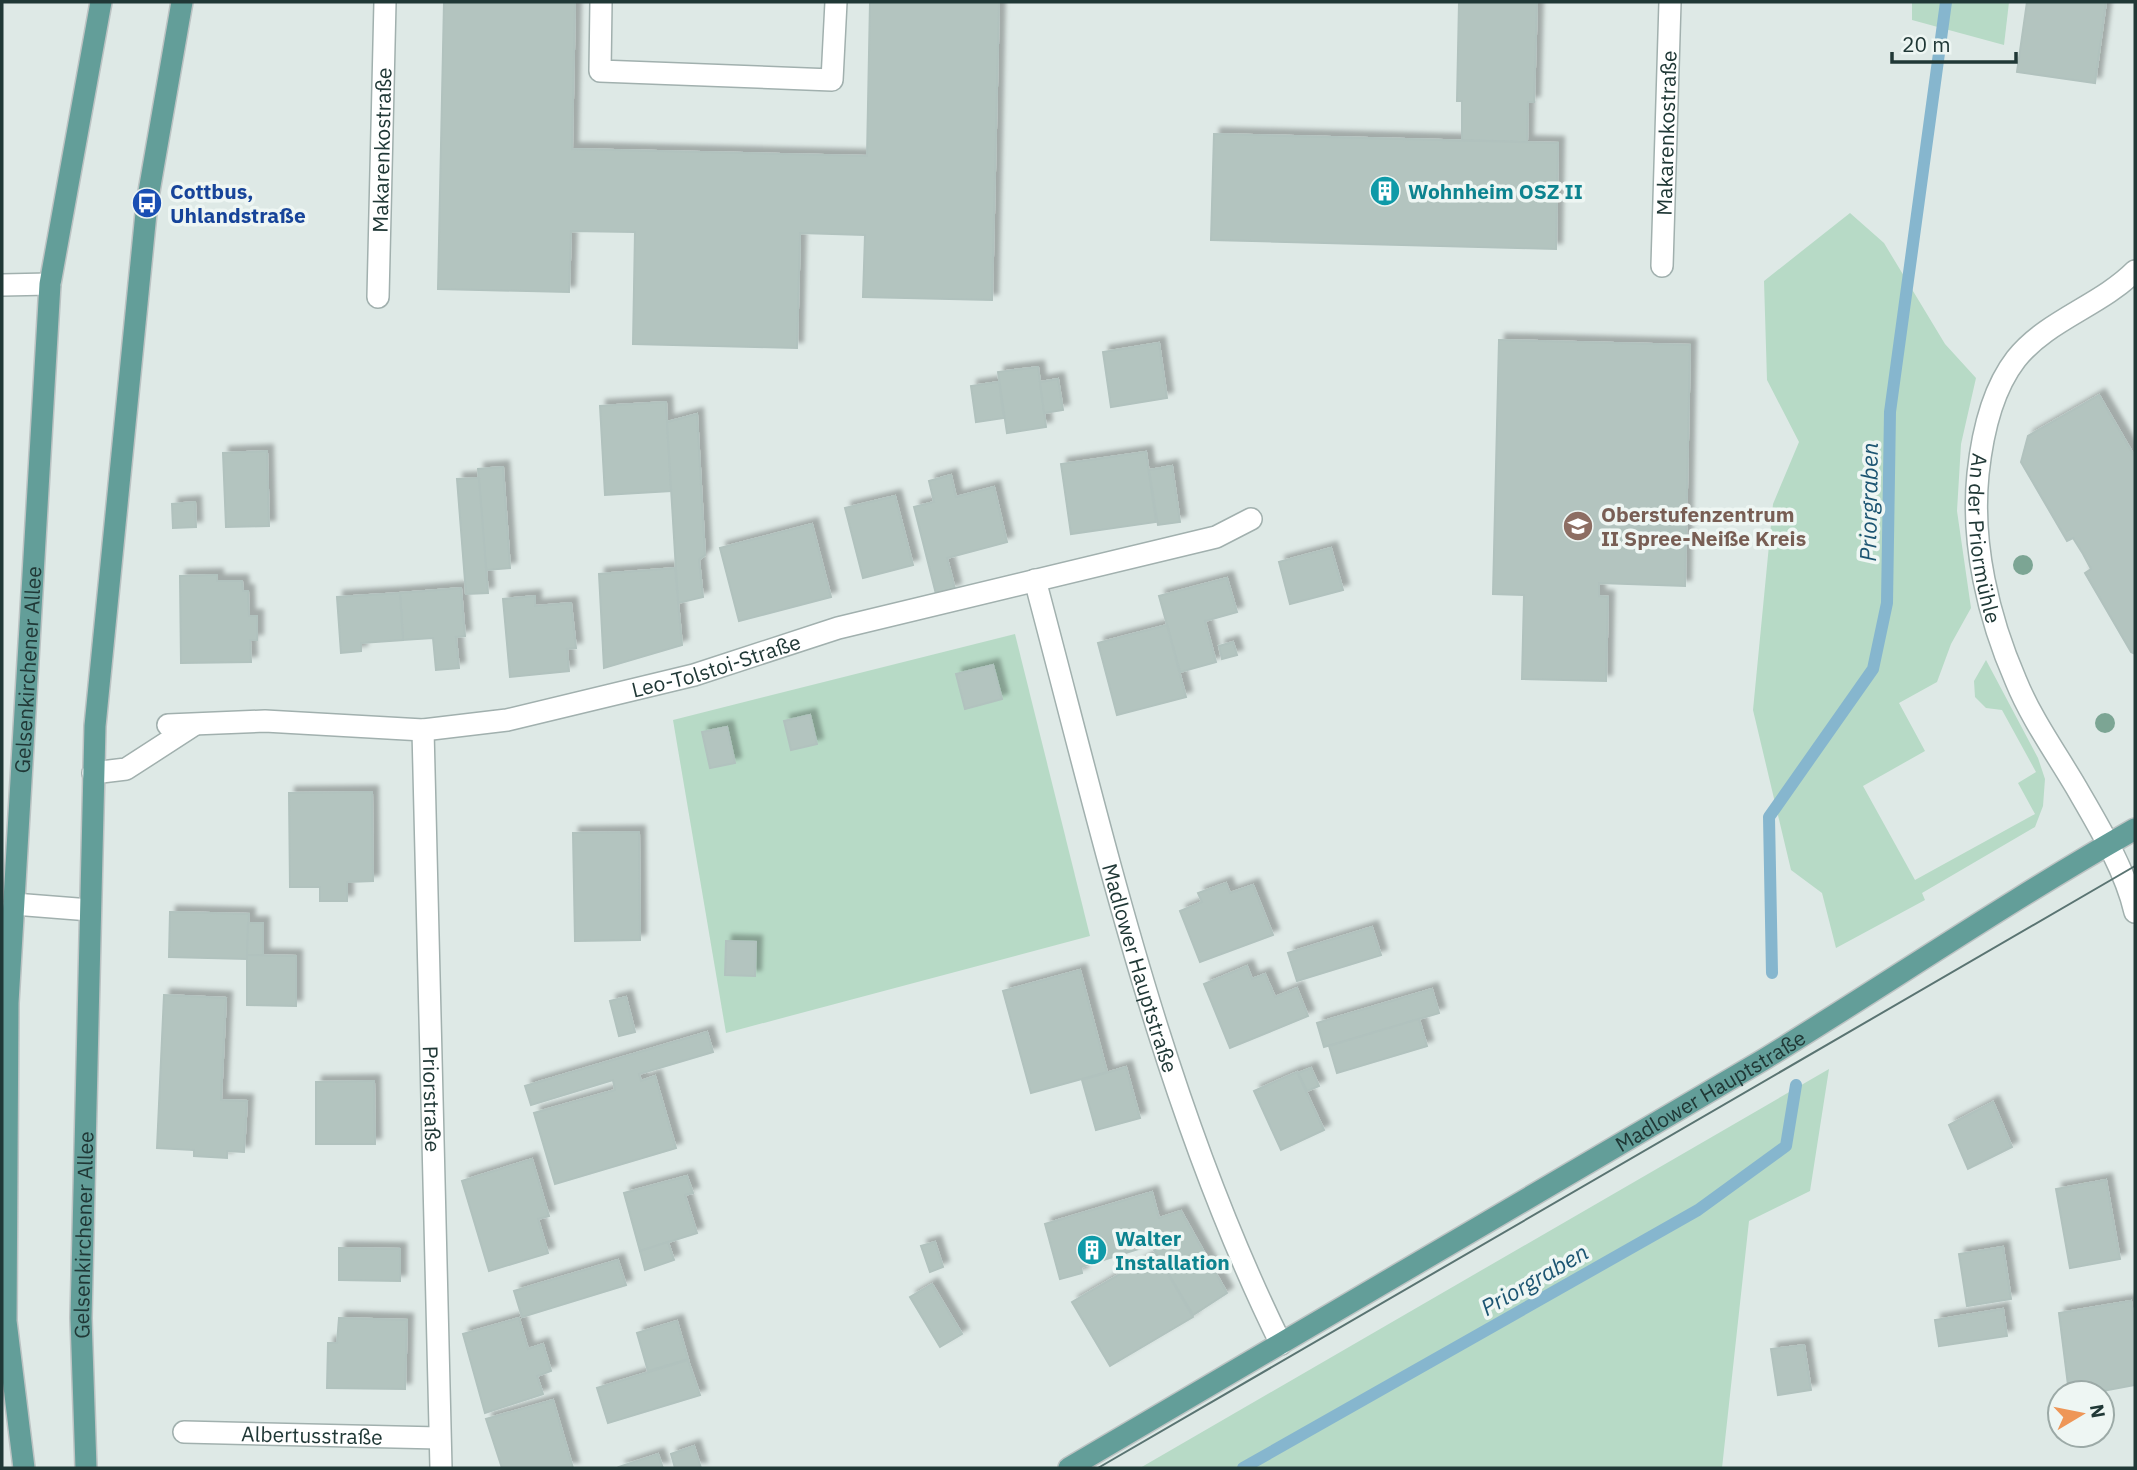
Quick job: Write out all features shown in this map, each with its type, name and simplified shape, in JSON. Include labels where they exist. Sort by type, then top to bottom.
[{"type":"main road","name":"Gelsenkirchener Allee","points":[[24,1468],[6,1321],[8,1003],[50,284],[101,2]]},
{"type":"main road","name":"Gelsenkirchener Allee","points":[[86,1468],[81,1318],[95,726],[147,203],[182,2]]},
{"type":"main road","name":"Madlower Hauptstraße","points":[[1069,1468],[1763,1060],[1874,992],[1982,919],[2135,829]]},
{"type":"street","name":"Makarenkostraße","points":[[377,297],[384,2]]},
{"type":"street","points":[[601,2],[600,71],[832,80],[836,2]]},
{"type":"street","name":"Makarenkostraße","points":[[1662,266],[1670,2]]},
{"type":"street","name":"An der Priormühle","points":[[2135,271],[2115,291],[2049,330],[2016,359],[1994,402],[1980,449],[1975,505],[1983,575],[2016,682],[2107,845],[2135,912]]},
{"type":"street","points":[[2,285],[50,284]]},
{"type":"street","name":"Leo-Tolstoi-Straße","points":[[169,725],[265,721],[423,730],[507,720],[694,675],[838,628],[1216,537],[1251,519]]},
{"type":"street","name":"Madlower Hauptstraße","points":[[1035,580],[1138,969],[1174,1087],[1259,1300],[1281,1345]]},
{"type":"street","points":[[93,773],[126,769],[196,724]]},
{"type":"street","name":"Priorstraße","points":[[423,730],[441,1468]]},
{"type":"street","points":[[14,904],[90,910]]},
{"type":"street","name":"Albertusstraße","points":[[184,1432],[439,1438]]},
{"type":"green space","points":[[1912,2],[2009,2],[2004,45],[1912,20]]},
{"type":"green space","points":[[1850,213],[1884,243],[1945,344],[1976,378],[1961,444],[1957,511],[1971,608],[1951,644],[1937,682],[1899,703],[1925,751],[1863,786],[1915,880],[2035,814],[2018,783],[2036,772],[2002,710],[1986,708],[1975,697],[1974,681],[1986,660],[2038,758],[2045,779],[2043,806],[2035,827],[1922,893],[1925,900],[1836,948],[1822,893],[1791,870],[1753,710],[1773,504],[1799,442],[1767,380],[1764,281]]},
{"type":"green space","points":[[1015,634],[1090,936],[726,1033],[673,720]]},
{"type":"green space","points":[[1829,1069],[1810,1191],[1749,1221],[1722,1468],[1140,1468]]},
{"type":"building","points":[[444,2],[575,2],[572,149],[867,156],[870,2],[999,2],[992,300],[863,297],[865,235],[800,233],[797,348],[633,344],[635,232],[571,231],[569,292],[438,289]]},
{"type":"building","name":"Wohnheim OSZ II","points":[[1459,2],[1537,2],[1534,102],[1528,102],[1527,142],[1462,140],[1462,101],[1457,101]]},
{"type":"building","points":[[2027,2],[2106,2],[2095,83],[2017,72]]},
{"type":"building","name":"Wohnheim OSZ II","points":[[1214,134],[1558,143],[1556,249],[1211,240]]},
{"type":"building","points":[[1499,340],[1690,345],[1685,586],[1599,583],[1599,596],[1608,597],[1606,681],[1522,679],[1524,595],[1493,594]]},
{"type":"building","points":[[1159,343],[1167,398],[1111,407],[1103,352]]},
{"type":"building","points":[[1038,367],[1046,427],[1007,433],[998,372]]},
{"type":"building","points":[[1058,379],[1063,410],[1044,413],[1040,382]]},
{"type":"building","points":[[999,382],[1004,418],[976,422],[971,386]]},
{"type":"building","points":[[2099,395],[2135,457],[2135,654],[2131,652],[2085,573],[2091,569],[2083,554],[2073,538],[2067,541],[2021,462],[2028,436]]},
{"type":"building","points":[[666,402],[671,491],[605,495],[600,406]]},
{"type":"building","points":[[697,414],[705,555],[699,560],[703,597],[678,603],[667,422]]},
{"type":"building","points":[[267,451],[269,526],[226,527],[223,453]]},
{"type":"building","points":[[1146,452],[1156,522],[1071,534],[1061,464]]},
{"type":"building","points":[[1172,466],[1180,522],[1158,525],[1149,470]]},
{"type":"building","points":[[503,467],[510,568],[486,570],[478,469]]},
{"type":"building","points":[[951,475],[956,497],[994,487],[1007,542],[947,558],[955,589],[936,594],[914,507],[934,502],[929,481]]},
{"type":"building","points":[[479,478],[488,593],[466,594],[457,479]]},
{"type":"building","points":[[895,496],[913,565],[863,578],[845,508]]},
{"type":"building","points":[[195,502],[196,527],[173,528],[172,504]]},
{"type":"building","points":[[812,524],[831,597],[739,621],[720,548]]},
{"type":"building","points":[[1331,548],[1343,590],[1290,604],[1279,562]]},
{"type":"building","points":[[675,568],[682,645],[604,668],[599,574]]},
{"type":"building","points":[[217,575],[217,581],[242,581],[243,591],[248,591],[249,616],[257,616],[257,640],[250,640],[251,662],[181,663],[180,576]]},
{"type":"building","points":[[1227,578],[1237,612],[1205,621],[1216,662],[1180,672],[1159,596]]},
{"type":"building","points":[[461,588],[465,636],[456,637],[459,668],[436,670],[433,638],[403,640],[400,593]]},
{"type":"building","points":[[400,593],[403,640],[361,643],[361,651],[341,653],[337,597]]},
{"type":"building","points":[[535,596],[535,606],[571,603],[576,648],[567,649],[569,671],[510,677],[503,599]]},
{"type":"building","points":[[1167,625],[1186,697],[1117,715],[1098,643]]},
{"type":"building","points":[[1233,642],[1237,655],[1222,659],[1219,646]]},
{"type":"building","points":[[993,665],[1002,699],[965,709],[956,674]]},
{"type":"building","points":[[810,715],[817,744],[791,750],[784,721]]},
{"type":"building","points":[[727,727],[735,763],[710,768],[702,732]]},
{"type":"building","points":[[372,792],[373,881],[347,882],[347,901],[320,901],[320,887],[290,887],[289,793]]},
{"type":"building","points":[[639,832],[640,940],[575,941],[573,833]]},
{"type":"building","points":[[1226,883],[1230,893],[1253,885],[1273,935],[1200,962],[1180,911],[1202,902],[1198,893]]},
{"type":"building","points":[[170,912],[249,914],[247,959],[169,957]]},
{"type":"building","points":[[248,923],[263,923],[263,955],[247,955]]},
{"type":"building","points":[[1372,927],[1381,955],[1297,981],[1288,953]]},
{"type":"building","points":[[726,941],[756,942],[755,976],[725,975]]},
{"type":"building","points":[[247,955],[296,956],[296,1006],[247,1005]]},
{"type":"building","points":[[1247,966],[1252,979],[1265,974],[1275,997],[1297,988],[1308,1016],[1230,1048],[1204,984]]},
{"type":"building","points":[[1080,970],[1107,1072],[1031,1093],[1003,991]]},
{"type":"building","points":[[1432,989],[1439,1013],[1324,1047],[1317,1023]]},
{"type":"building","points":[[164,995],[226,998],[221,1100],[247,1101],[244,1152],[227,1151],[227,1158],[194,1156],[194,1150],[157,1148]]},
{"type":"building","points":[[626,997],[635,1032],[619,1036],[610,1001]]},
{"type":"building","points":[[1419,1019],[1427,1046],[1337,1073],[1329,1046]]},
{"type":"building","points":[[707,1032],[713,1052],[639,1074],[641,1081],[655,1076],[676,1148],[555,1184],[534,1113],[615,1090],[613,1080],[531,1105],[525,1086]]},
{"type":"building","points":[[1126,1067],[1140,1118],[1096,1130],[1082,1080]]},
{"type":"building","points":[[1311,1068],[1319,1086],[1307,1091],[1298,1073]]},
{"type":"building","points":[[1297,1072],[1324,1130],[1281,1150],[1254,1091]]},
{"type":"building","points":[[374,1081],[375,1144],[316,1144],[316,1082]]},
{"type":"building","points":[[1993,1102],[2012,1147],[1968,1169],[1949,1125]]},
{"type":"building","points":[[532,1159],[549,1216],[538,1219],[548,1253],[489,1271],[462,1181]]},
{"type":"building","points":[[687,1176],[693,1193],[685,1195],[697,1233],[640,1251],[624,1193]]},
{"type":"building","points":[[2106,1180],[2120,1259],[2070,1268],[2056,1189]]},
{"type":"building","name":"Walter Installation","points":[[1152,1192],[1159,1218],[1181,1211],[1227,1293],[1193,1315],[1151,1245],[1081,1267],[1082,1273],[1060,1279],[1045,1224]]},
{"type":"building","points":[[668,1242],[674,1260],[645,1270],[640,1251]]},
{"type":"building","points":[[935,1242],[943,1267],[930,1272],[921,1246]]},
{"type":"building","points":[[2003,1247],[2011,1299],[1967,1306],[1959,1254]]},
{"type":"building","points":[[339,1248],[400,1249],[400,1281],[339,1280]]},
{"type":"building","points":[[1156,1253],[1193,1317],[1110,1366],[1072,1302]]},
{"type":"building","points":[[618,1260],[626,1285],[522,1317],[514,1291]]},
{"type":"building","points":[[932,1284],[962,1334],[940,1347],[910,1297]]},
{"type":"building","points":[[2131,1301],[2135,1327],[2135,1385],[2116,1389],[2116,1379],[2067,1379],[2059,1313]]},
{"type":"building","points":[[2003,1309],[2007,1336],[1939,1346],[1935,1320]]},
{"type":"building","points":[[339,1318],[407,1320],[405,1389],[327,1388],[328,1343],[337,1343]]},
{"type":"building","points":[[519,1318],[528,1349],[543,1344],[551,1371],[537,1376],[543,1394],[485,1413],[463,1334]]},
{"type":"building","points":[[677,1321],[688,1359],[648,1371],[637,1333]]},
{"type":"building","points":[[1804,1345],[1811,1390],[1778,1395],[1771,1349]]},
{"type":"building","points":[[688,1360],[700,1395],[608,1423],[597,1388]]},
{"type":"building","points":[[553,1400],[573,1468],[502,1468],[486,1419]]},
{"type":"building","points":[[694,1446],[701,1468],[675,1468],[671,1454]]},
{"type":"building","points":[[658,1454],[663,1468],[619,1467]]},
{"type":"waterway","name":"Priorgraben","points":[[1772,973],[1769,817],[1873,669],[1887,603],[1890,412],[1946,2]]},
{"type":"waterway","name":"Priorgraben","points":[[1243,1468],[1698,1210],[1786,1146],[1796,1085]]},
{"type":"tram line","points":[[1098,1468],[2135,866]]},
{"type":"place","name":"Wohnheim OSZ II","points":[[1385,191]]},
{"type":"place","name":"Cottbus, Uhlandstraße","points":[[147,203]]},
{"type":"place","name":"Oberstufenzentrum II Spree-Neiße Kreis","points":[[1578,526]]},
{"type":"place","name":"Walter Installation","points":[[1092,1250]]}]
